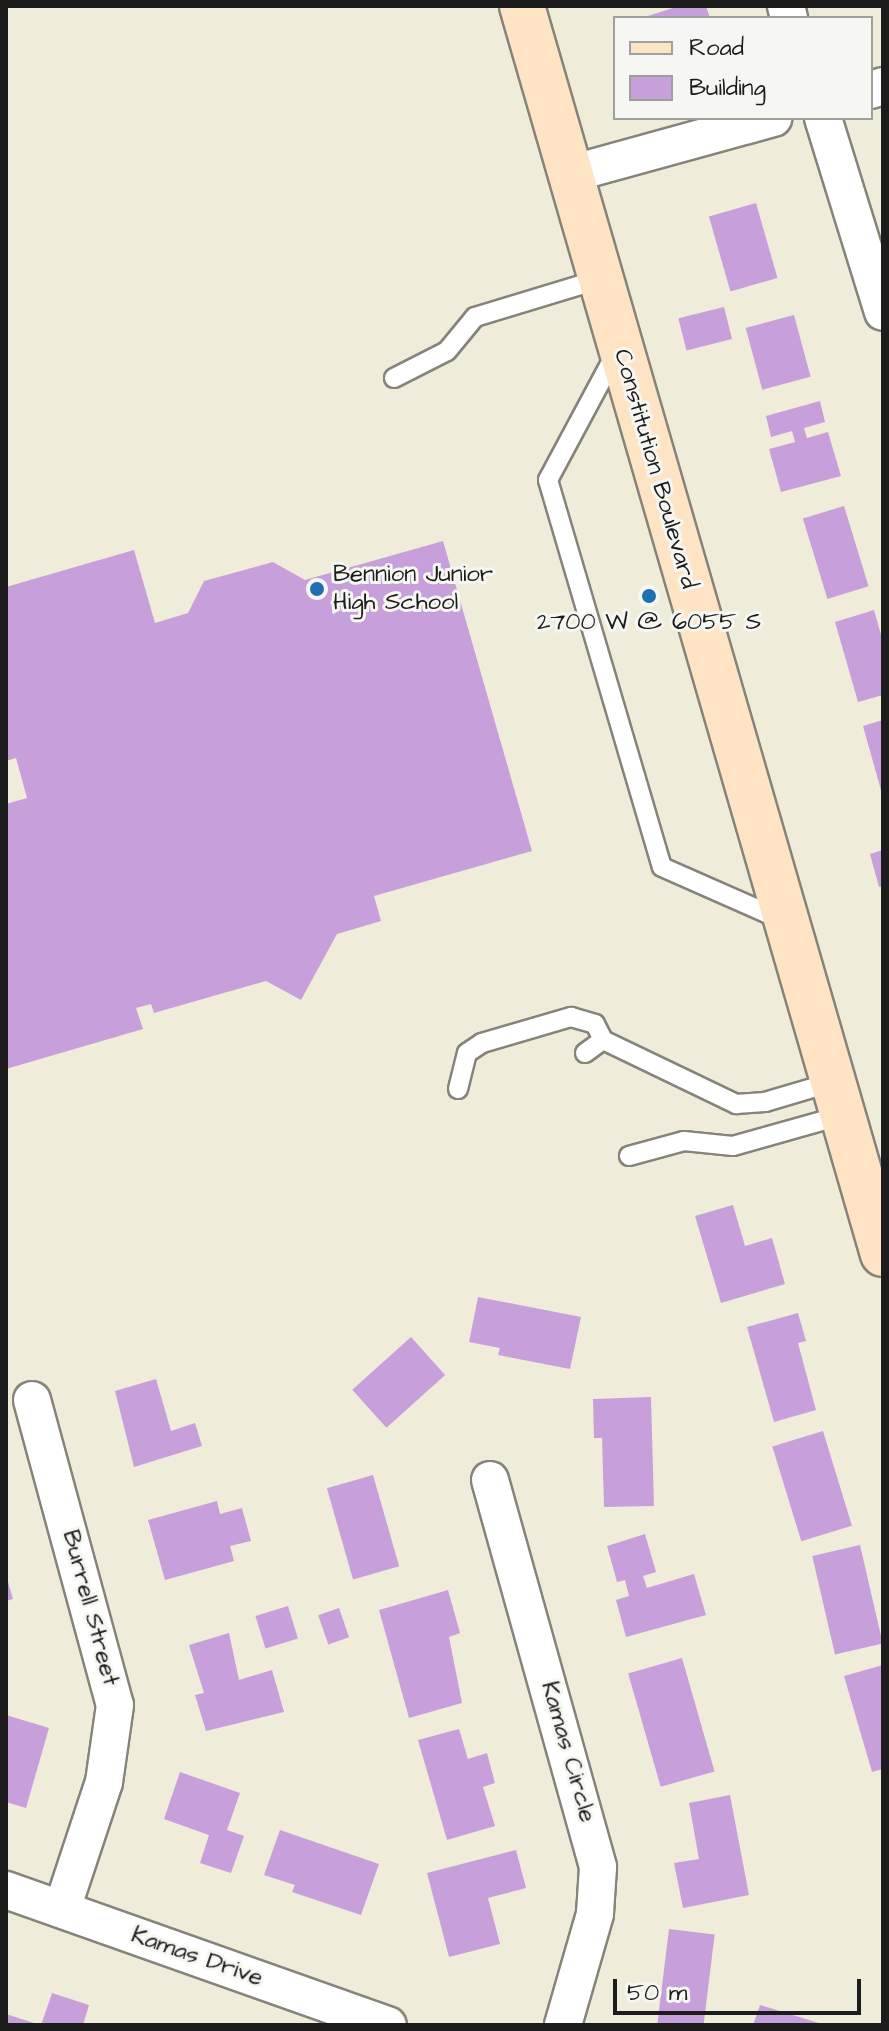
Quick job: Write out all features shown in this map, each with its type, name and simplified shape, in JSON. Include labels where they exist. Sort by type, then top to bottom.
[{"type":"main road","name":"Constitution Boulevard","points":[[522,6],[883,1254]]},
{"type":"street","points":[[570,174],[766,120]]},
{"type":"street","points":[[824,120],[883,312]]},
{"type":"street","name":"Burrell Street","points":[[32,1400],[115,1705],[104,1782],[62,1909]]},
{"type":"street","name":"Kamas Circle","points":[[490,1480],[598,1867],[590,1940],[563,2025]]},
{"type":"street","name":"Kamas Drive","points":[[6,1890],[388,2025]]},
{"type":"lane","points":[[394,378],[447,351],[475,317],[600,279]]},
{"type":"lane","points":[[619,347],[548,480],[662,867],[787,922]]},
{"type":"lane","points":[[458,1089],[467,1053],[482,1043],[571,1017],[595,1024],[603,1040],[736,1104],[838,1098]]},
{"type":"lane","points":[[585,1053],[603,1040]]},
{"type":"lane","points":[[629,1156],[684,1141],[733,1146],[838,1098]]},
{"type":"building","points":[[679,6],[706,6],[709,16],[648,16]]},
{"type":"building","points":[[756,203],[777,278],[730,291],[709,217]]},
{"type":"building","points":[[724,307],[732,339],[686,350],[678,318]]},
{"type":"building","points":[[794,315],[811,377],[762,390],[746,328]]},
{"type":"building","points":[[820,401],[825,422],[804,428],[807,438],[828,432],[841,476],[781,492],[769,449],[795,442],[792,431],[771,437],[766,416]]},
{"type":"building","points":[[844,506],[869,586],[827,599],[803,519]]},
{"type":"building","points":[[443,541],[532,851],[374,896],[381,921],[337,934],[301,1000],[266,981],[154,1013],[151,1004],[136,1008],[143,1029],[6,1069],[6,804],[27,798],[16,758],[6,761],[6,587],[134,550],[155,623],[188,613],[204,581],[273,562],[305,580]]},
{"type":"building","points":[[874,610],[883,642],[883,695],[858,702],[835,622]]},
{"type":"building","points":[[883,720],[883,794],[882,794],[863,726]]},
{"type":"building","points":[[883,850],[883,886],[879,887],[870,854]]},
{"type":"building","points":[[733,1205],[745,1246],[772,1238],[785,1284],[721,1303],[695,1216]]},
{"type":"building","points":[[478,1297],[581,1317],[570,1369],[498,1355],[500,1348],[469,1342]]},
{"type":"building","points":[[798,1313],[806,1341],[798,1343],[816,1410],[774,1422],[747,1327]]},
{"type":"building","points":[[411,1337],[445,1375],[386,1428],[352,1390]]},
{"type":"building","points":[[156,1379],[171,1431],[195,1423],[202,1446],[134,1467],[115,1391]]},
{"type":"building","points":[[651,1397],[654,1506],[604,1507],[602,1438],[594,1438],[593,1399]]},
{"type":"building","points":[[823,1431],[852,1526],[801,1541],[772,1446]]},
{"type":"building","points":[[373,1475],[399,1566],[353,1580],[327,1488]]},
{"type":"building","points":[[217,1501],[220,1514],[242,1508],[251,1541],[230,1546],[234,1561],[165,1580],[148,1520]]},
{"type":"building","points":[[645,1534],[656,1572],[643,1576],[647,1588],[694,1574],[706,1615],[626,1637],[616,1600],[629,1596],[625,1580],[617,1582],[607,1546]]},
{"type":"building","points":[[860,1545],[883,1643],[835,1654],[812,1556]]},
{"type":"building","points":[[6,1575],[13,1599],[6,1601]]},
{"type":"building","points":[[448,1590],[460,1633],[449,1637],[462,1703],[409,1718],[379,1610]]},
{"type":"building","points":[[288,1606],[298,1639],[265,1648],[255,1616]]},
{"type":"building","points":[[339,1608],[349,1637],[328,1644],[318,1615]]},
{"type":"building","points":[[229,1633],[239,1680],[272,1670],[284,1712],[206,1731],[195,1695],[204,1693],[189,1645]]},
{"type":"building","points":[[682,1658],[715,1771],[661,1787],[628,1673]]},
{"type":"building","points":[[883,1665],[883,1769],[872,1772],[844,1676]]},
{"type":"building","points":[[6,1715],[49,1728],[26,1808],[6,1802]]},
{"type":"building","points":[[459,1729],[468,1759],[487,1753],[495,1783],[483,1787],[495,1826],[447,1840],[418,1740]]},
{"type":"building","points":[[180,1772],[240,1793],[227,1830],[244,1836],[231,1873],[200,1863],[209,1835],[164,1819]]},
{"type":"building","points":[[730,1795],[749,1895],[683,1908],[674,1863],[699,1859],[689,1803]]},
{"type":"building","points":[[280,1830],[379,1864],[361,1915],[292,1892],[295,1885],[264,1875]]},
{"type":"building","points":[[516,1850],[526,1888],[488,1898],[500,1944],[449,1957],[427,1873]]},
{"type":"building","points":[[669,1929],[715,1935],[704,2025],[657,2025]]},
{"type":"building","points":[[52,1993],[89,2005],[83,2025],[41,2025]]},
{"type":"building","points":[[760,2005],[822,2024],[822,2025],[753,2025]]},
{"type":"building","points":[[6,2014],[37,2024],[37,2025],[6,2025]]},
{"type":"place","name":"Bennion Junior High School","points":[[317,589]]},
{"type":"place","name":"2700 W @ 6055 S","points":[[649,596]]}]
